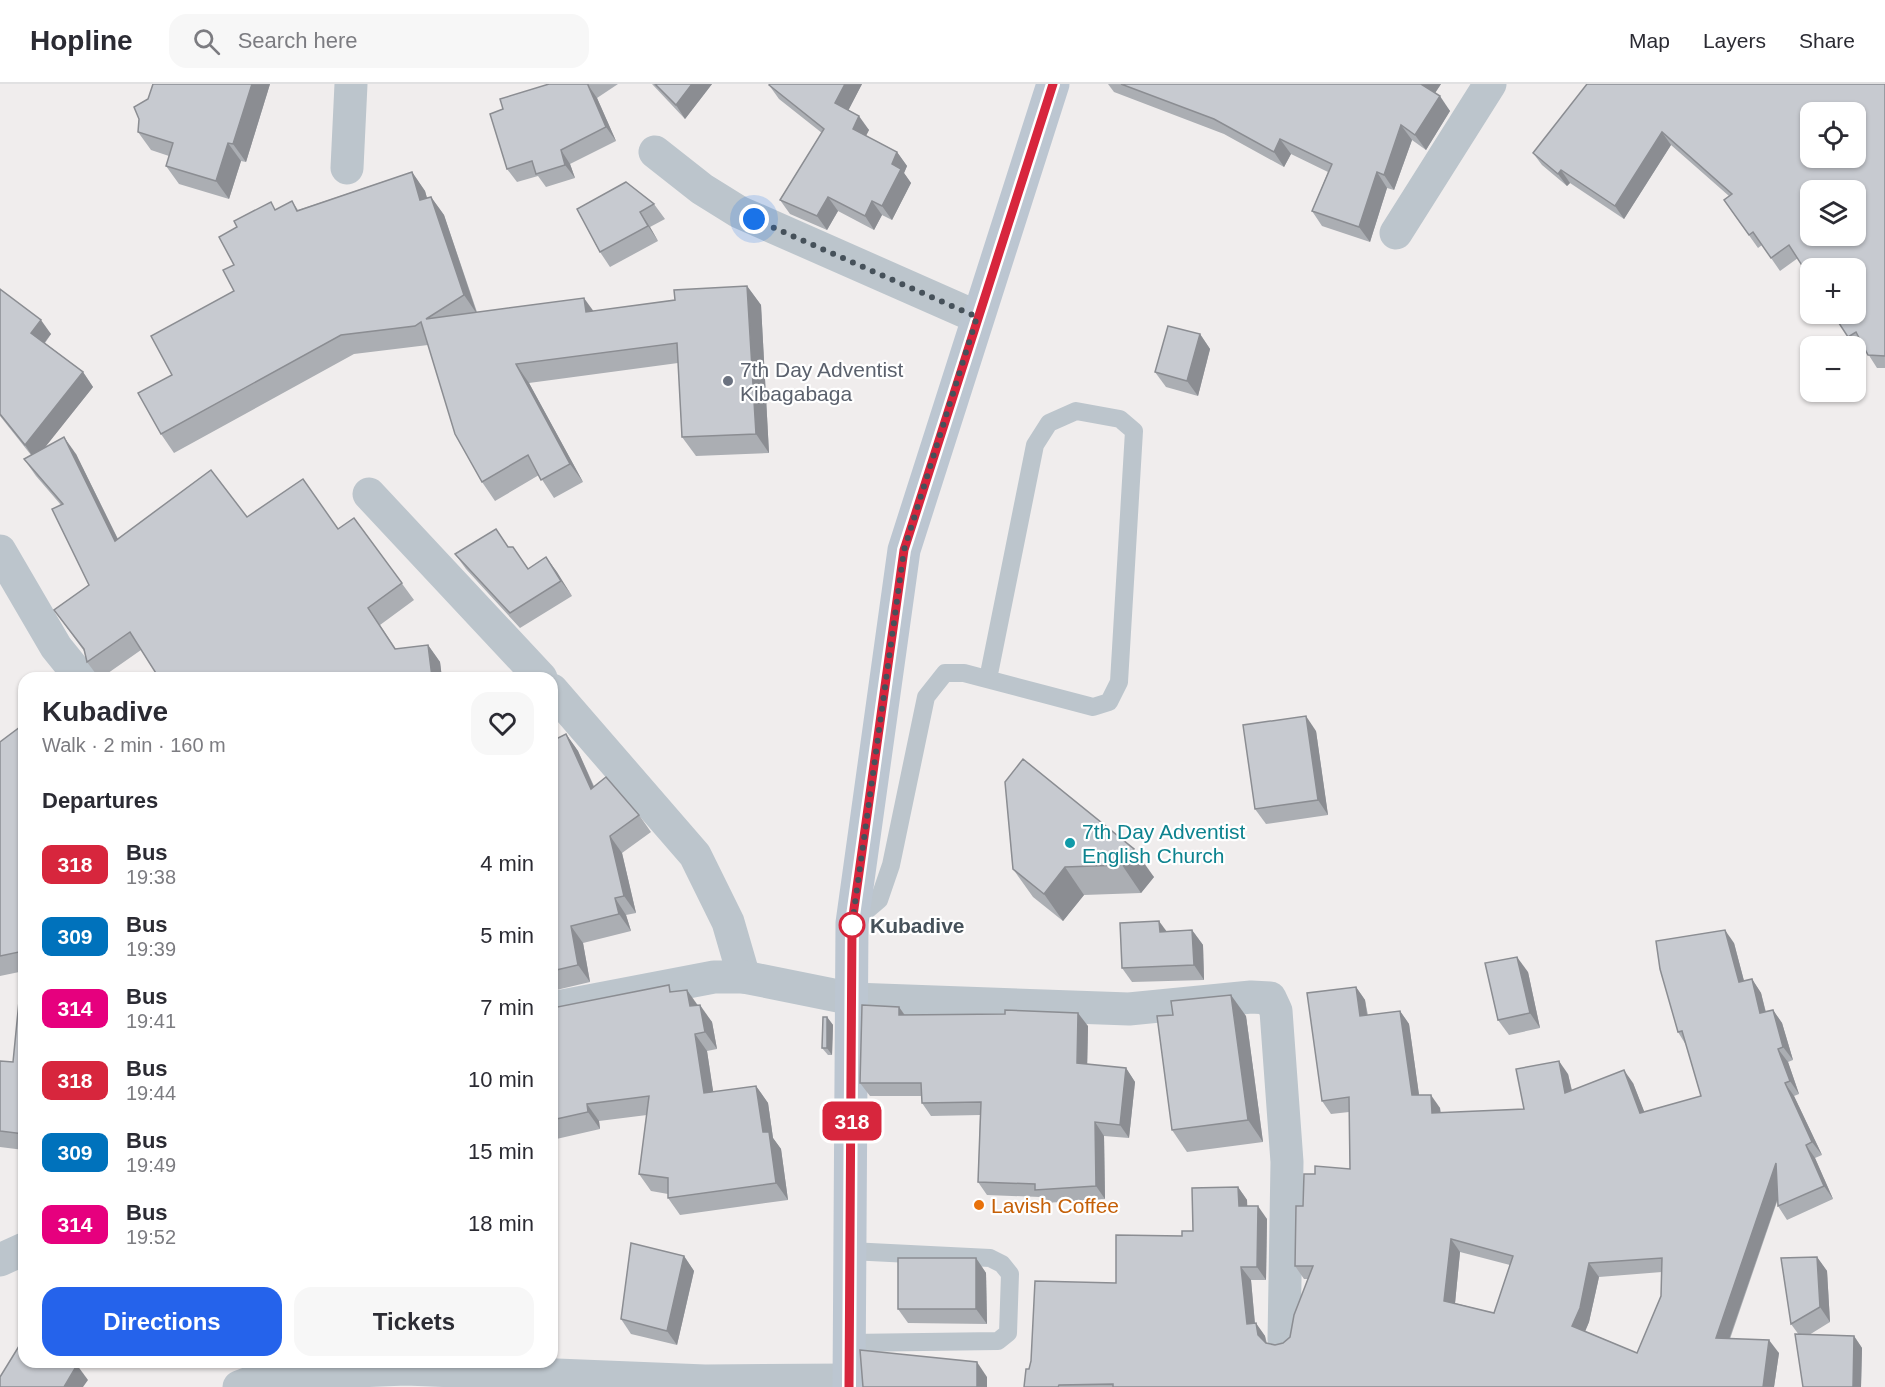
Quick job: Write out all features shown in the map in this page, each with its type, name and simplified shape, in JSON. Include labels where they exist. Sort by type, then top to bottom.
[{"type":"main road","points":[[849,1383],[852,923],[904,550],[1053,84]]},
{"type":"street","points":[[347,168],[351,84]]},
{"type":"street","points":[[1396,233],[1490,84]]},
{"type":"street","points":[[655,152],[702,189],[739,212],[977,317]]},
{"type":"street","points":[[369,494],[535,672]]},
{"type":"street","points":[[0,551],[56,647],[76,672]]},
{"type":"street","points":[[558,697],[696,855],[728,922],[744,977]]},
{"type":"street","points":[[558,1007],[714,977],[744,977],[853,999],[1129,1009],[1251,997],[1270,998],[1276,1011],[1287,1162],[1284,1340]]},
{"type":"street","points":[[0,1260],[18,1252]]},
{"type":"street","points":[[239,1387],[252,1382],[307,1373],[406,1369],[705,1384],[849,1383]]},
{"type":"lane","points":[[852,923],[879,900],[891,866],[926,697],[945,673],[964,673],[1093,707],[1109,702],[1119,682],[1134,431],[1120,420],[1076,411],[1048,423],[1035,445],[988,679]]},
{"type":"lane","points":[[849,1343],[998,1341],[1008,1333],[1010,1275],[1002,1264],[990,1258],[850,1251]]},
{"type":"building","points":[[153,84],[252,84],[233,144],[228,143],[216,181],[166,166],[173,143],[138,132],[139,119],[134,107],[148,99]]},
{"type":"building","points":[[549,84],[588,84],[606,127],[561,150],[565,165],[536,174],[532,161],[507,169],[490,114],[503,109],[500,99]]},
{"type":"building","points":[[655,84],[692,84],[676,105]]},
{"type":"building","points":[[770,84],[845,84],[835,103],[859,116],[853,129],[897,152],[892,164],[901,169],[882,206],[872,201],[865,216],[828,197],[817,216],[780,200],[824,129]]},
{"type":"building","points":[[1121,84],[1421,84],[1440,96],[1415,135],[1401,125],[1384,175],[1377,172],[1359,227],[1312,211],[1332,164],[1280,139],[1274,152],[1214,119]]},
{"type":"building","points":[[1587,84],[1885,84],[1885,356],[1868,355],[1866,336],[1858,336],[1856,332],[1847,336],[1840,324],[1866,324],[1866,258],[1800,258],[1800,262],[1789,245],[1771,258],[1753,232],[1749,235],[1724,200],[1732,194],[1662,132],[1615,206],[1561,170],[1558,174],[1533,153]]},
{"type":"building","points":[[412,172],[420,200],[431,197],[464,295],[426,319],[584,298],[586,312],[675,300],[674,290],[747,286],[756,434],[682,437],[677,343],[516,364],[570,464],[541,480],[528,455],[482,482],[455,434],[421,322],[415,326],[341,335],[161,434],[138,393],[172,375],[151,336],[234,291],[223,270],[234,265],[219,237],[237,227],[234,221],[271,202],[275,210],[292,201],[297,211]]},
{"type":"building","points":[[626,182],[654,204],[640,212],[648,226],[600,252],[577,209]]},
{"type":"building","points":[[0,289],[41,320],[31,333],[83,372],[25,445],[0,414]]},
{"type":"building","points":[[1168,326],[1200,334],[1187,381],[1155,372]]},
{"type":"building","points":[[64,437],[115,541],[211,470],[247,517],[303,479],[338,529],[354,518],[402,583],[368,608],[395,649],[428,645],[431,672],[155,672],[130,632],[87,662],[84,649],[54,610],[89,585],[52,509],[63,504],[24,459]]},
{"type":"building","points":[[496,529],[508,547],[513,547],[528,569],[546,557],[561,581],[510,613],[455,554]]},
{"type":"building","points":[[1306,716],[1318,800],[1255,809],[1243,725]]},
{"type":"building","points":[[18,728],[18,952],[0,956],[0,742]]},
{"type":"building","points":[[566,734],[591,789],[606,777],[639,815],[610,836],[624,896],[615,898],[619,914],[571,926],[578,965],[558,970],[558,738]]},
{"type":"building","name":"7th Day Adventist English Church","points":[[1023,759],[1134,849],[1122,865],[1065,867],[1044,894],[1013,869],[1005,782]]},
{"type":"building","points":[[1159,921],[1160,932],[1192,930],[1194,965],[1122,968],[1120,923]]},
{"type":"building","points":[[1725,930],[1739,982],[1752,979],[1760,1013],[1773,1010],[1783,1047],[1778,1049],[1790,1081],[1785,1083],[1812,1142],[1806,1145],[1824,1186],[1778,1206],[1776,1163],[1716,1338],[1769,1340],[1763,1387],[1113,1387],[1113,1384],[1024,1387],[1026,1369],[1029,1369],[1031,1361],[1035,1281],[1116,1283],[1116,1235],[1182,1236],[1182,1231],[1193,1231],[1192,1188],[1238,1187],[1239,1206],[1258,1206],[1257,1267],[1241,1267],[1247,1324],[1256,1323],[1258,1335],[1266,1343],[1275,1345],[1283,1343],[1290,1337],[1294,1315],[1313,1266],[1295,1266],[1296,1206],[1303,1206],[1304,1174],[1315,1174],[1315,1166],[1350,1169],[1349,1097],[1322,1101],[1307,993],[1356,987],[1360,1016],[1400,1011],[1412,1095],[1431,1095],[1432,1113],[1524,1109],[1516,1069],[1559,1061],[1565,1093],[1624,1070],[1640,1113],[1701,1096],[1682,1031],[1678,1032],[1660,969],[1656,941]],"holes":[[[1451,1239],[1513,1256],[1494,1313],[1444,1301]],[[1662,1258],[1661,1296],[1637,1353],[1572,1326],[1580,1308],[1589,1263]]]},
{"type":"building","points":[[1517,957],[1530,1013],[1498,1020],[1485,963]]},
{"type":"building","points":[[669,985],[670,992],[687,990],[690,1006],[700,1005],[705,1032],[695,1034],[704,1093],[756,1086],[763,1132],[769,1132],[776,1183],[668,1198],[668,1178],[639,1174],[649,1096],[587,1104],[588,1112],[558,1119],[558,1007]]},
{"type":"building","points":[[1231,995],[1248,1120],[1172,1130],[1157,1016],[1173,1015],[1171,1001]]},
{"type":"building","points":[[862,1005],[899,1007],[899,1015],[1005,1014],[1005,1010],[1078,1013],[1077,1063],[1126,1068],[1120,1125],[1095,1122],[1096,1186],[1035,1190],[1035,1184],[978,1182],[981,1102],[922,1103],[921,1083],[860,1083]]},
{"type":"building","points":[[18,1011],[18,1133],[0,1131],[0,1061],[13,1062]]},
{"type":"building","points":[[823,1017],[827,1017],[827,1048],[822,1048]]},
{"type":"building","points":[[631,1243],[684,1256],[667,1331],[621,1319]]},
{"type":"building","points":[[1817,1257],[1820,1307],[1791,1324],[1781,1258]]},
{"type":"building","points":[[898,1258],[976,1258],[976,1309],[898,1309]]},
{"type":"building","points":[[1795,1334],[1854,1336],[1853,1387],[1803,1387]]},
{"type":"building","points":[[18,1348],[18,1368],[75,1368],[64,1387],[0,1387],[0,1377]]},
{"type":"building","points":[[860,1350],[977,1362],[977,1387],[863,1387]]},
{"type":"bus line","name":"318","points":[[849,1387],[852,923],[904,550],[1053,84]]},
{"type":"place","name":"7th Day Adventist Kibagabaga","points":[[728,381]]},
{"type":"place","name":"7th Day Adventist English Church","points":[[1070,843]]},
{"type":"place","name":"Kubadive","points":[[852,925]]},
{"type":"place","name":"Lavish Coffee","points":[[979,1205]]},
{"type":"route","points":[[754,219],[977,317],[904,550],[852,925]]}]
